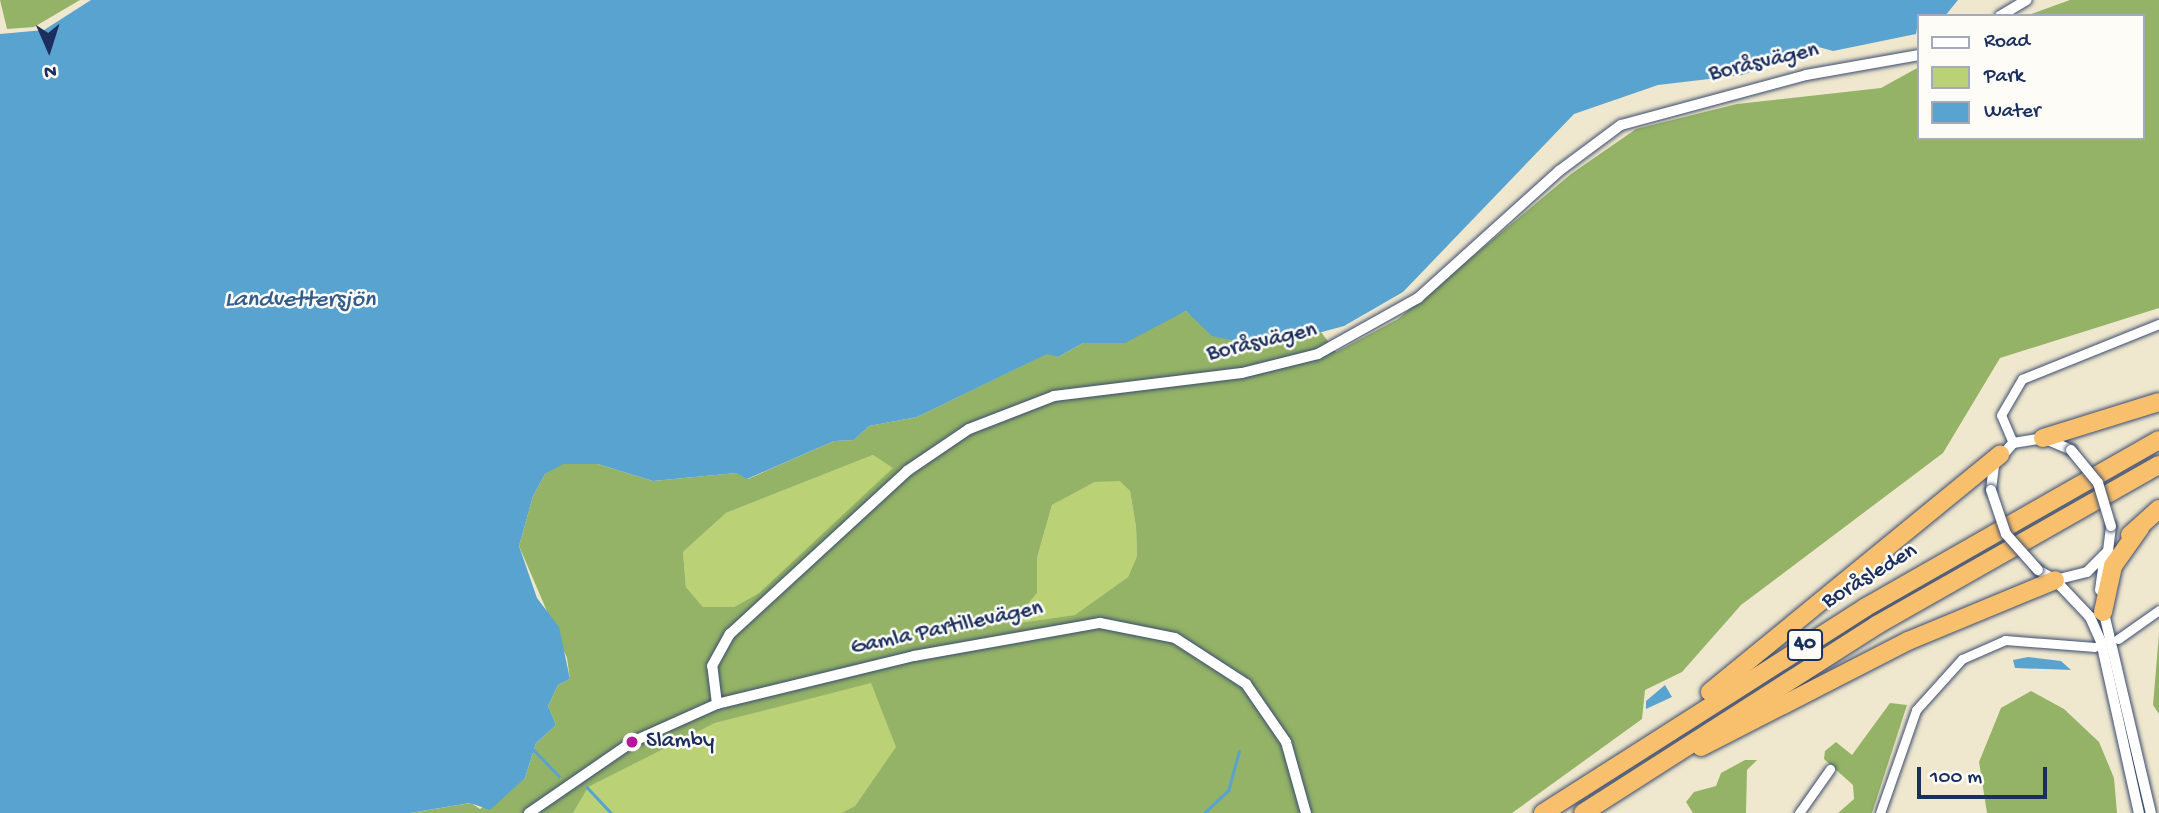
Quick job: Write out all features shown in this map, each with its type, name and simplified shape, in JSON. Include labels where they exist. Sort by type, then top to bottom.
[{"type":"highway","points":[[2043,438],[2159,402]]},
{"type":"highway","name":"Boråsleden","points":[[1543,813],[1866,607],[2159,440]]},
{"type":"highway","points":[[1633,754],[2006,449]]},
{"type":"highway","name":"Boråsleden","points":[[1583,813],[1877,625],[2159,465]]},
{"type":"highway","points":[[2107,553],[2140,528],[2159,509]]},
{"type":"highway","points":[[2103,612],[2113,566],[2140,528]]},
{"type":"highway","points":[[1644,774],[1908,641],[2055,580]]},
{"type":"street","points":[[2003,14],[2027,0]]},
{"type":"street","name":"Boråsvägen","points":[[717,704],[712,666],[730,634],[907,471],[970,429],[1054,396],[1242,373],[1318,354],[1377,326],[1418,298],[1559,171],[1621,125],[1806,75],[1918,55]]},
{"type":"street","points":[[2139,813],[2101,642],[2090,617],[2055,580],[2038,570],[2006,534],[1991,490],[2006,449],[2001,415],[2022,379],[2159,324]]},
{"type":"street","points":[[2006,449],[2043,438],[2071,450],[2098,483],[2111,526],[2103,612],[2129,701],[2151,813]]},
{"type":"street","points":[[2055,580],[2087,572],[2107,553]]},
{"type":"street","points":[[2118,639],[2159,610]]},
{"type":"street","name":"Gamla Partillevägen","points":[[529,813],[632,743],[717,704],[1056,628],[1129,625],[1191,645],[1258,696],[1286,742],[1306,813]]},
{"type":"street","points":[[1880,813],[1916,709],[1962,659],[2005,640],[2095,647]]},
{"type":"street","points":[[1799,813],[1830,769]]},
{"type":"green space","points":[[0,0],[80,0],[34,27],[7,29]]},
{"type":"green space","points":[[2070,0],[2159,0],[2159,308],[2000,358],[1943,453],[1741,605],[1682,672],[1645,690],[1642,719],[1512,813],[841,813],[855,806],[896,747],[871,683],[715,723],[588,787],[573,813],[410,813],[471,803],[480,809],[525,778],[536,743],[556,725],[548,706],[558,685],[570,679],[567,658],[519,546],[533,496],[545,474],[563,463],[598,464],[653,481],[736,473],[748,479],[834,441],[854,440],[869,426],[917,417],[1048,353],[1058,357],[1083,343],[1137,333],[1186,311],[1201,324],[1246,341],[1321,332],[1336,352],[1398,319],[1571,174],[1636,129],[1737,104],[1881,88],[1918,68],[1918,140],[2145,140],[2145,14],[2032,14]],"holes":[[[873,455],[893,468],[759,593],[734,607],[703,607],[686,587],[683,552],[726,513]],[[1120,481],[1130,491],[1136,527],[1137,556],[1128,577],[1075,615],[1011,624],[1037,593],[1037,558],[1052,505],[1095,482]]]},
{"type":"green space","points":[[873,455],[894,468],[759,593],[734,607],[703,607],[686,587],[683,552],[726,513]]},
{"type":"green space","points":[[1120,480],[1130,491],[1136,527],[1137,556],[1128,577],[1076,615],[1010,624],[1037,593],[1037,558],[1052,505],[1095,482]]},
{"type":"green space","points":[[2159,634],[2159,714],[2153,705]]},
{"type":"green space","points":[[871,682],[897,747],[855,806],[841,813],[573,813],[587,787],[715,723]]},
{"type":"green space","points":[[2031,691],[2064,709],[2099,742],[2114,778],[2117,813],[1987,813],[1979,762],[2001,708]]},
{"type":"green space","points":[[1890,703],[1907,705],[1872,813],[1838,813],[1854,799],[1853,785],[1824,759],[1825,751],[1836,742],[1852,755]]},
{"type":"green space","points":[[1745,760],[1757,760],[1747,770],[1746,813],[1693,813],[1686,802],[1694,792],[1716,786],[1721,773]]},
{"type":"water","name":"Landvettersjön","points":[[91,0],[1958,0],[1947,14],[1918,14],[1916,34],[1833,51],[1815,46],[1743,75],[1658,85],[1574,114],[1403,292],[1344,326],[1307,336],[1235,341],[1212,336],[1186,311],[1125,343],[1083,343],[1058,357],[1047,354],[917,417],[869,426],[854,440],[834,441],[747,479],[736,473],[653,481],[598,464],[563,464],[545,474],[533,496],[519,546],[537,598],[559,627],[570,679],[558,685],[548,706],[556,725],[536,743],[525,778],[490,810],[470,803],[410,813],[0,813],[0,34],[44,30]]},
{"type":"water","points":[[2028,657],[2061,661],[2071,670],[2015,668],[2013,660]]},
{"type":"water","points":[[1665,685],[1672,697],[1646,709],[1646,701]]},
{"type":"waterway","points":[[534,750],[559,776]]},
{"type":"waterway","points":[[1204,813],[1228,791],[1239,751]]},
{"type":"waterway","points":[[587,787],[611,813]]},
{"type":"place","name":"Slamby","points":[[632,742]]}]
